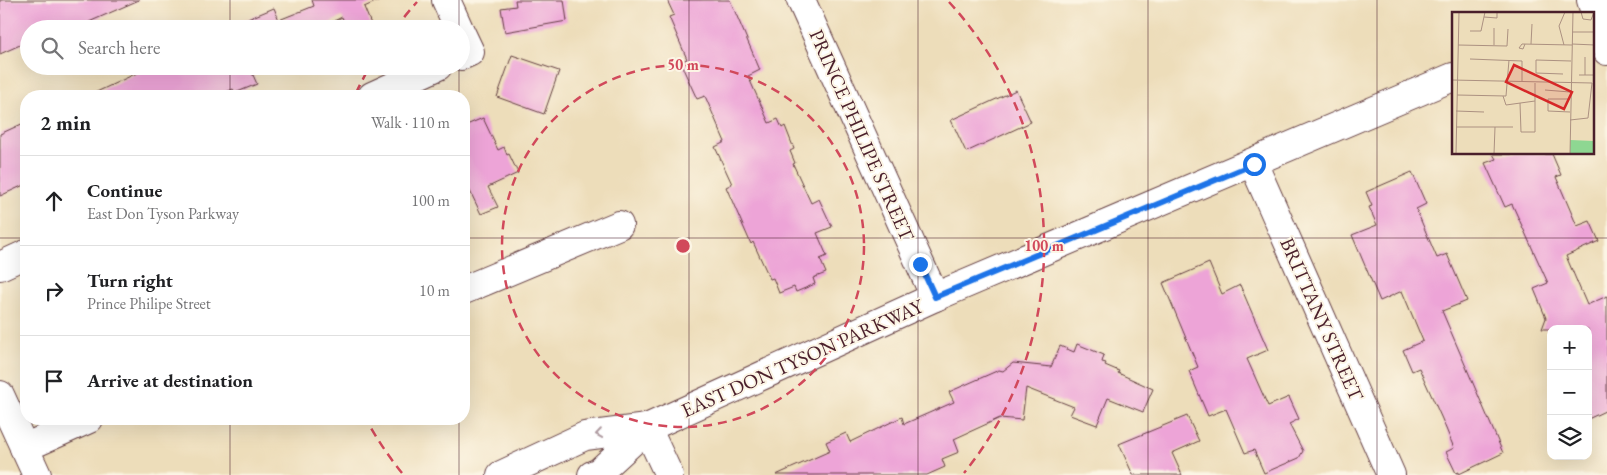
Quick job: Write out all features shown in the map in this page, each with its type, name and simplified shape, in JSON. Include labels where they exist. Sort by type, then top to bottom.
[{"type":"street","points":[[446,0],[454,20]]},
{"type":"street","name":"PRINCE PHILIPE STREET","points":[[801,0],[935,297]]},
{"type":"street","points":[[1597,11],[1607,51]]},
{"type":"street","points":[[385,90],[418,75]]},
{"type":"street","name":"EAST DON TYSON PARKWAY","points":[[501,475],[585,436],[648,428],[935,297],[1254,164],[1452,77]]},
{"type":"street","name":"BRITTANY STREET","points":[[1254,164],[1391,475]]},
{"type":"street","points":[[470,288],[620,225]]},
{"type":"street","points":[[0,266],[20,257]]},
{"type":"street","points":[[0,395],[37,475]]},
{"type":"street","points":[[24,448],[76,425]]},
{"type":"street","points":[[648,428],[669,475]]},
{"type":"street","name":"EAST DON TYSON PARKWAY","points":[[592,475],[599,472],[648,428]]},
{"type":"building","points":[[0,0],[139,0],[94,20],[20,20],[20,45],[0,54]]},
{"type":"building","points":[[312,0],[380,0],[364,7],[369,20],[343,20],[342,17],[336,20],[279,20],[314,6]]},
{"type":"building","points":[[515,0],[564,0],[567,21],[505,32],[501,8],[516,6]]},
{"type":"building","points":[[667,0],[730,0],[760,70],[748,76],[769,123],[778,119],[782,128],[785,126],[794,149],[790,151],[795,163],[793,164],[811,203],[819,199],[832,227],[817,233],[827,256],[820,259],[826,273],[813,278],[815,284],[796,292],[794,287],[779,293],[773,278],[770,279],[753,242],[751,244],[726,187],[732,184],[715,147],[725,142],[705,96],[697,99],[680,62],[687,59],[669,17],[674,15]]},
{"type":"building","points":[[274,8],[279,20],[245,20]]},
{"type":"building","points":[[512,55],[559,71],[544,114],[497,97]]},
{"type":"building","points":[[133,75],[253,75],[257,84],[242,90],[101,90]]},
{"type":"building","points":[[1016,90],[1031,122],[966,152],[951,120]]},
{"type":"building","points":[[483,118],[498,150],[504,147],[518,173],[488,187],[498,207],[481,214],[470,191],[470,123]]},
{"type":"building","points":[[20,125],[20,187],[0,196],[0,134]]},
{"type":"building","points":[[1494,155],[1552,155],[1561,175],[1556,177],[1577,226],[1590,221],[1599,241],[1566,256],[1587,305],[1607,296],[1607,410],[1592,417],[1592,325],[1547,325],[1547,329],[1542,329],[1546,318],[1534,289],[1548,283],[1512,204],[1505,207],[1485,163],[1496,159]]},
{"type":"building","points":[[1412,172],[1426,204],[1416,209],[1437,258],[1447,254],[1467,301],[1442,311],[1503,453],[1459,474],[1459,472],[1456,473],[1446,452],[1454,448],[1419,368],[1412,371],[1403,350],[1423,341],[1402,291],[1380,301],[1352,235],[1377,225],[1369,207],[1372,206],[1366,192]]},
{"type":"building","points":[[1209,263],[1222,294],[1240,285],[1268,350],[1247,359],[1268,406],[1289,397],[1299,419],[1289,424],[1303,451],[1299,458],[1264,473],[1254,450],[1245,453],[1226,409],[1208,416],[1189,371],[1198,367],[1163,283]]},
{"type":"building","points":[[1077,344],[1104,355],[1102,362],[1106,363],[1105,365],[1153,389],[1143,412],[1108,398],[1097,425],[1070,415],[1074,407],[1026,388],[1022,420],[1000,418],[954,439],[959,452],[942,459],[945,467],[927,475],[776,475],[830,451],[826,442],[846,433],[850,442],[902,417],[904,424],[954,402],[949,392],[999,370],[1003,371],[1013,363],[1051,367],[1060,346],[1074,352]]},
{"type":"building","points":[[1187,416],[1199,441],[1172,453],[1182,475],[1133,475],[1119,444]]},
{"type":"route","points":[[920,264],[935,297],[1254,164]]}]
